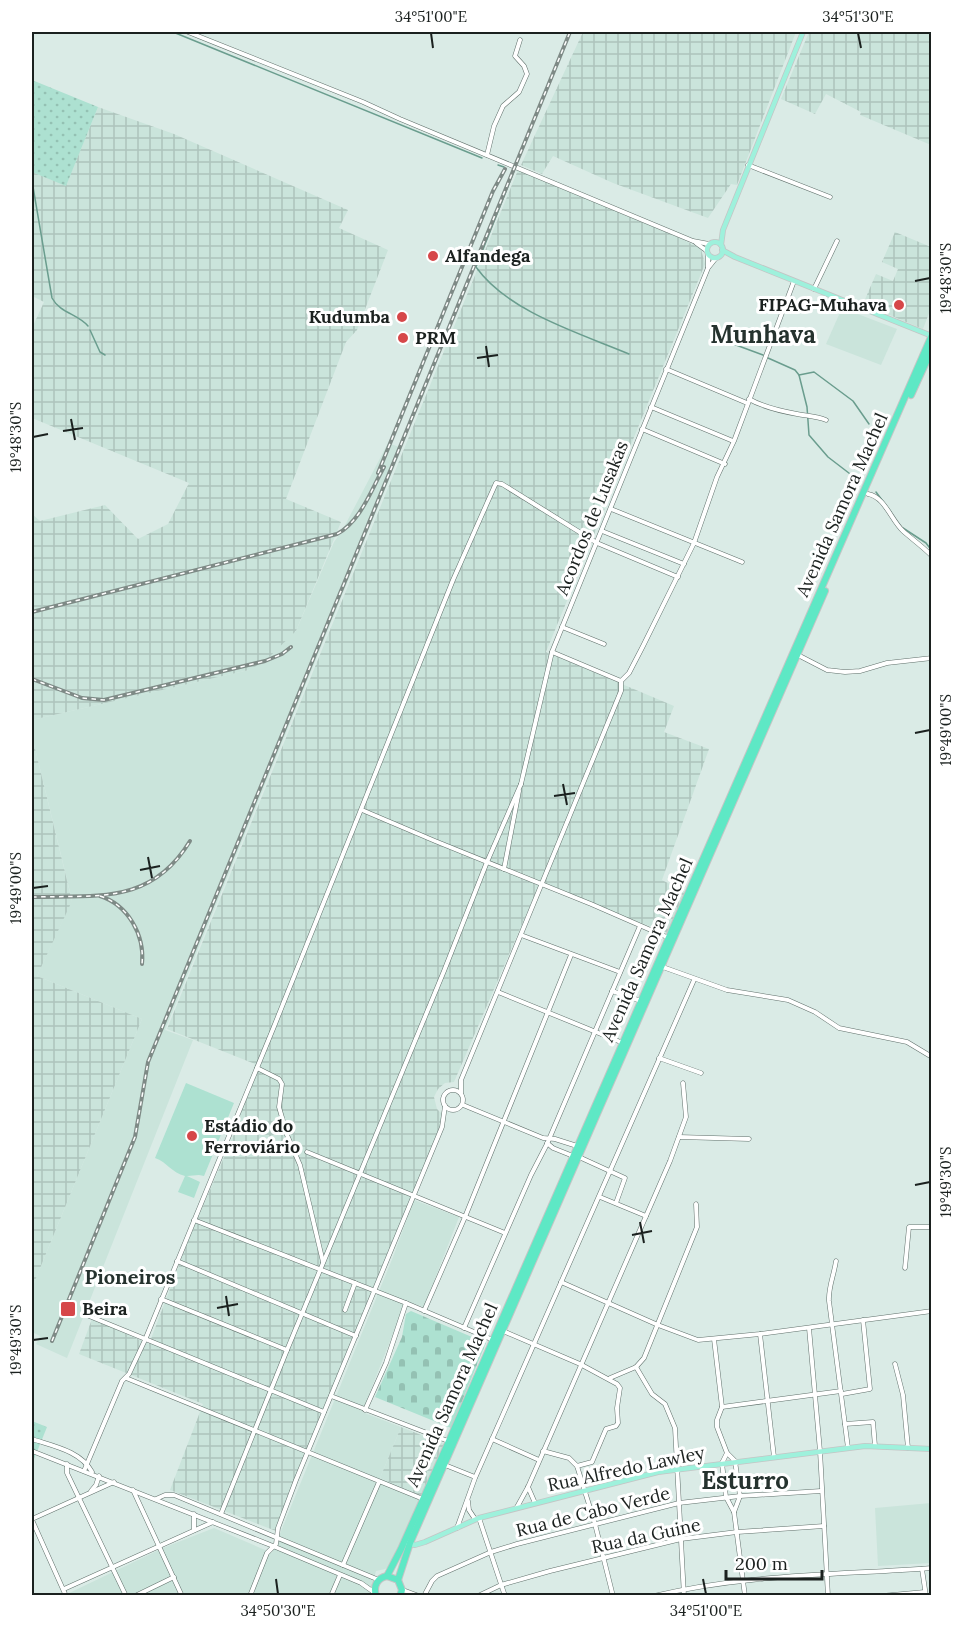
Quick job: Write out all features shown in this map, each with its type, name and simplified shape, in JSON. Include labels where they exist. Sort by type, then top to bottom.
[{"type":"highway","name":"Avenida Samora Machel","points":[[489,1359],[493,1340],[511,1305],[569,1173],[931,336]]},
{"type":"highway","name":"Avenida Samora Machel","points":[[576,1156],[577,1146],[622,1043],[659,966],[669,938],[932,349]]},
{"type":"highway","name":"Avenida Samora Machel","points":[[419,1516],[423,1500],[445,1465],[453,1438],[503,1331],[511,1305]]},
{"type":"highway","name":"Avenida Samora Machel","points":[[387,1576],[407,1543],[449,1450]]},
{"type":"highway","name":"Avenida Samora Machel","points":[[398,1580],[407,1543]]},
{"type":"highway","points":[[375,1594],[375,1587],[379,1580],[387,1576],[398,1580],[401,1593]]},
{"type":"main road","points":[[717,257],[722,247],[723,230],[803,32]]},
{"type":"main road","points":[[723,230],[710,243],[707,252],[717,257],[735,257]]},
{"type":"main road","points":[[710,243],[722,247],[735,257],[931,336]]},
{"type":"main road","name":"Rua Alfredo Lawley","points":[[407,1543],[415,1545],[425,1542],[476,1517],[678,1469],[848,1448],[875,1446],[932,1449]]},
{"type":"street","points":[[188,32],[693,241],[707,252],[708,267]]},
{"type":"street","points":[[487,155],[494,126],[503,106],[519,92],[527,74],[524,66],[515,56],[520,40]]},
{"type":"street","points":[[748,165],[831,197]]},
{"type":"street","points":[[693,241],[710,243]]},
{"type":"street","points":[[814,289],[837,241]]},
{"type":"street","points":[[708,267],[717,257]]},
{"type":"street","name":"Acordos de Lusakas","points":[[521,784],[552,652],[708,267]]},
{"type":"street","points":[[442,1127],[462,1105],[464,1099],[461,1093],[462,1080],[621,691],[621,681],[629,673],[694,543],[717,477],[725,464],[794,281]]},
{"type":"street","points":[[666,369],[748,401],[826,420]]},
{"type":"street","points":[[651,407],[734,441]]},
{"type":"street","points":[[642,429],[725,464]]},
{"type":"street","points":[[84,1471],[122,1381],[126,1378],[145,1340],[362,810],[453,580],[496,483],[502,484],[597,543],[678,577]]},
{"type":"street","points":[[868,494],[873,495],[884,505],[895,522],[932,556]]},
{"type":"street","points":[[611,508],[742,562]]},
{"type":"street","points":[[602,531],[684,564]]},
{"type":"street","points":[[562,627],[604,644]]},
{"type":"street","points":[[552,652],[621,681]]},
{"type":"street","points":[[795,654],[827,670],[845,672],[860,671],[887,663],[932,658]]},
{"type":"street","points":[[221,1514],[521,784]]},
{"type":"street","points":[[504,869],[521,784]]},
{"type":"street","points":[[362,810],[669,938]]},
{"type":"street","points":[[464,1328],[531,1175],[550,1138],[640,926]]},
{"type":"street","points":[[521,935],[620,972]]},
{"type":"street","points":[[424,1311],[465,1217],[571,954]]},
{"type":"street","points":[[659,966],[693,980],[737,993],[788,1000],[815,1012],[839,1028],[907,1042],[932,1057]]},
{"type":"street","points":[[457,1528],[492,1439],[600,1197],[693,980]]},
{"type":"street","points":[[612,991],[641,1001]]},
{"type":"street","points":[[498,992],[622,1043]]},
{"type":"street","points":[[659,1058],[701,1073]]},
{"type":"street","points":[[257,1068],[279,1079],[282,1084],[279,1107],[287,1136],[300,1165],[323,1262]]},
{"type":"street","points":[[274,1537],[442,1127],[445,1106],[443,1097],[462,1080]]},
{"type":"street","points":[[517,1508],[679,1137],[686,1117],[683,1083]]},
{"type":"street","points":[[452,1090],[461,1093]]},
{"type":"street","points":[[462,1105],[543,1138],[577,1146]]},
{"type":"street","points":[[445,1106],[450,1110],[456,1110]]},
{"type":"street","points":[[679,1137],[749,1139]]},
{"type":"street","points":[[543,1138],[547,1144],[625,1178],[616,1203]]},
{"type":"street","points":[[307,1152],[506,1233]]},
{"type":"street","points":[[600,1197],[646,1216]]},
{"type":"street","points":[[610,1378],[636,1367],[644,1358],[698,1227],[696,1204]]},
{"type":"street","points":[[194,1220],[375,1290],[493,1340]]},
{"type":"street","points":[[905,1268],[909,1227],[932,1227]]},
{"type":"street","points":[[177,1262],[356,1336]]},
{"type":"street","points":[[836,1262],[834,1277],[828,1293],[848,1448]]},
{"type":"street","points":[[345,1310],[355,1282]]},
{"type":"street","points":[[561,1282],[693,1339],[760,1334],[932,1311]]},
{"type":"street","points":[[161,1299],[287,1350]]},
{"type":"street","points":[[365,1410],[386,1363],[406,1303]]},
{"type":"street","points":[[89,1317],[324,1412]]},
{"type":"street","points":[[722,1407],[870,1389],[862,1320]]},
{"type":"street","points":[[809,1328],[820,1451],[828,1596]]},
{"type":"street","points":[[503,1331],[610,1378],[620,1388],[617,1408],[618,1423],[606,1429],[592,1462],[577,1466]]},
{"type":"street","points":[[760,1334],[774,1457]]},
{"type":"street","points":[[714,1339],[722,1407],[717,1427],[727,1453],[735,1461],[740,1496],[734,1512]]},
{"type":"street","points":[[896,1364],[903,1395],[908,1448]]},
{"type":"street","points":[[636,1367],[652,1394],[665,1404],[673,1420],[678,1469],[684,1596]]},
{"type":"street","points":[[126,1378],[423,1500]]},
{"type":"street","points":[[332,1396],[365,1410],[453,1438]]},
{"type":"street","points":[[845,1424],[873,1422],[875,1446]]},
{"type":"street","points":[[32,1439],[77,1456],[87,1463],[92,1473]]},
{"type":"street","points":[[492,1439],[539,1460]]},
{"type":"street","points":[[38,1453],[42,1442]]},
{"type":"street","points":[[32,1445],[32,1452],[92,1473],[273,1546],[370,1588],[375,1594]]},
{"type":"street","points":[[543,1451],[569,1458],[577,1466],[595,1524],[613,1596]]},
{"type":"street","points":[[727,1453],[722,1463],[726,1497],[734,1512],[745,1596]]},
{"type":"street","points":[[67,1464],[67,1473],[126,1596]]},
{"type":"street","points":[[445,1465],[476,1478]]},
{"type":"street","points":[[91,1491],[99,1476]]},
{"type":"street","points":[[66,1596],[32,1520],[114,1482]]},
{"type":"street","points":[[343,1565],[380,1482]]},
{"type":"street","points":[[528,1487],[535,1503]]},
{"type":"street","points":[[132,1490],[182,1596]]},
{"type":"street","name":"Rua de Cabo Verde","points":[[422,1596],[437,1576],[490,1552],[595,1524],[679,1503],[726,1497],[821,1491]]},
{"type":"street","points":[[155,1499],[169,1494],[192,1502],[379,1580]]},
{"type":"street","points":[[141,1508],[147,1496]]},
{"type":"street","points":[[468,1500],[490,1552],[505,1596]]},
{"type":"street","points":[[188,1512],[192,1502]]},
{"type":"street","points":[[194,1514],[194,1531]]},
{"type":"street","points":[[461,1515],[476,1517]]},
{"type":"street","points":[[64,1589],[213,1522]]},
{"type":"street","points":[[240,1533],[244,1523]]},
{"type":"street","name":"Rua da Guine","points":[[478,1596],[501,1585],[681,1539],[737,1532],[824,1526]]},
{"type":"street","points":[[250,1596],[267,1553],[267,1539],[274,1537]]},
{"type":"street","points":[[267,1553],[277,1542],[274,1537]]},
{"type":"street","points":[[328,1570],[331,1560]]},
{"type":"street","points":[[654,1596],[684,1588],[744,1581],[932,1568]]},
{"type":"street","points":[[881,1596],[925,1594],[922,1569]]},
{"type":"street","points":[[331,1596],[340,1575]]},
{"type":"street","points":[[135,1596],[174,1577]]},
{"type":"street","points":[[401,1593],[422,1596]]},
{"type":"shaded area","points":[[583,32],[796,32],[737,185],[731,184],[708,218],[613,183],[553,156],[542,174],[521,165]]},
{"type":"shaded area","points":[[809,32],[931,32],[931,145],[860,115],[861,112],[826,94],[815,114],[781,99]]},
{"type":"shaded area","points":[[98,107],[174,134],[348,210],[339,228],[388,250],[357,330],[346,342],[286,499],[341,522],[296,631],[265,661],[249,670],[32,720],[32,514],[40,521],[105,505],[138,539],[168,524],[189,483],[32,418],[32,328],[44,302],[32,296],[32,172],[66,185]]},
{"type":"shaded area","points":[[518,170],[682,239],[701,249],[705,264],[546,652],[674,706],[664,732],[709,749],[662,880],[685,892],[668,933],[539,885],[454,1082],[445,1083],[434,1097],[437,1109],[444,1116],[276,1531],[170,1490],[203,1404],[79,1354],[92,1319],[149,1344],[189,1239],[237,1127],[255,1064],[167,1029]]},
{"type":"shaded area","name":"FIPAG-Muhava","points":[[895,232],[931,247],[931,308],[923,329],[863,304],[876,274],[893,281],[898,269],[882,262]]},
{"type":"shaded area","points":[[842,308],[897,329],[881,365],[826,344]]},
{"type":"shaded area","points":[[388,443],[402,448],[165,1030],[193,1040],[67,1358],[36,1344],[40,1336],[32,1332],[32,1288],[142,1019],[37,976],[72,900],[32,736],[32,720],[249,670],[296,631],[334,542]]},
{"type":"shaded area","points":[[32,736],[72,901],[37,976],[142,1019],[32,1288]]},
{"type":"shaded area","points":[[414,1200],[459,1217],[424,1307],[406,1301],[362,1412],[401,1427],[380,1478],[421,1496],[393,1564],[376,1571],[371,1595],[63,1596],[163,1548],[214,1528],[272,1553]]},
{"type":"shaded area","points":[[401,1427],[444,1444],[421,1496],[380,1478]]},
{"type":"shaded area","points":[[931,1503],[931,1563],[878,1566],[875,1508]]},
{"type":"green space","points":[[32,80],[98,107],[66,186],[32,172]]},
{"type":"green space","name":"Estádio do Ferroviário","points":[[186,1083],[234,1103],[204,1176],[187,1176],[200,1182],[194,1198],[178,1192],[185,1176],[155,1158]]},
{"type":"green space","points":[[411,1311],[486,1343],[451,1428],[375,1397],[402,1337],[406,1314]]},
{"type":"green space","points":[[32,1421],[47,1427],[32,1464]]},
{"type":"waterway","points":[[173,32],[482,158]]},
{"type":"waterway","points":[[498,165],[504,167]]},
{"type":"waterway","points":[[514,171],[476,267],[506,297],[525,309],[629,354]]},
{"type":"waterway","points":[[32,181],[52,298],[60,307],[88,326]]},
{"type":"waterway","points":[[90,330],[100,352],[105,355]]},
{"type":"waterway","points":[[717,338],[763,355]]},
{"type":"waterway","points":[[768,358],[795,370],[799,375],[807,407],[809,435],[828,457],[858,480]]},
{"type":"waterway","points":[[799,375],[814,372],[853,401],[869,424]]},
{"type":"waterway","points":[[876,492],[891,512]]},
{"type":"waterway","points":[[903,528],[926,543],[932,551]]},
{"type":"railway","points":[[52,1341],[135,1137],[148,1062],[570,32]]},
{"type":"railway","points":[[378,473],[493,191],[505,169]]},
{"type":"railway","points":[[32,612],[337,534],[359,513],[384,467]]},
{"type":"railway","points":[[32,679],[82,698],[104,700],[265,661],[282,654],[291,647]]},
{"type":"railway","points":[[32,897],[101,895],[140,886],[158,876],[175,862],[190,841]]},
{"type":"railway","points":[[100,896],[119,906],[133,923],[141,942],[142,964]]},
{"type":"place","name":"Alfandega","points":[[433,256]]},
{"type":"place","name":"FIPAG-Muhava","points":[[899,305]]},
{"type":"place","name":"Kudumba","points":[[402,317]]},
{"type":"place","name":"PRM","points":[[403,338]]},
{"type":"place","name":"Estádio do Ferroviário","points":[[192,1136]]},
{"type":"place","name":"Beira","points":[[68,1309]]},
{"type":"district","name":"Munhava","points":[[763,335]]},
{"type":"district","name":"Pioneiros","points":[[130,1277]]},
{"type":"district","name":"Esturro","points":[[745,1481]]}]
